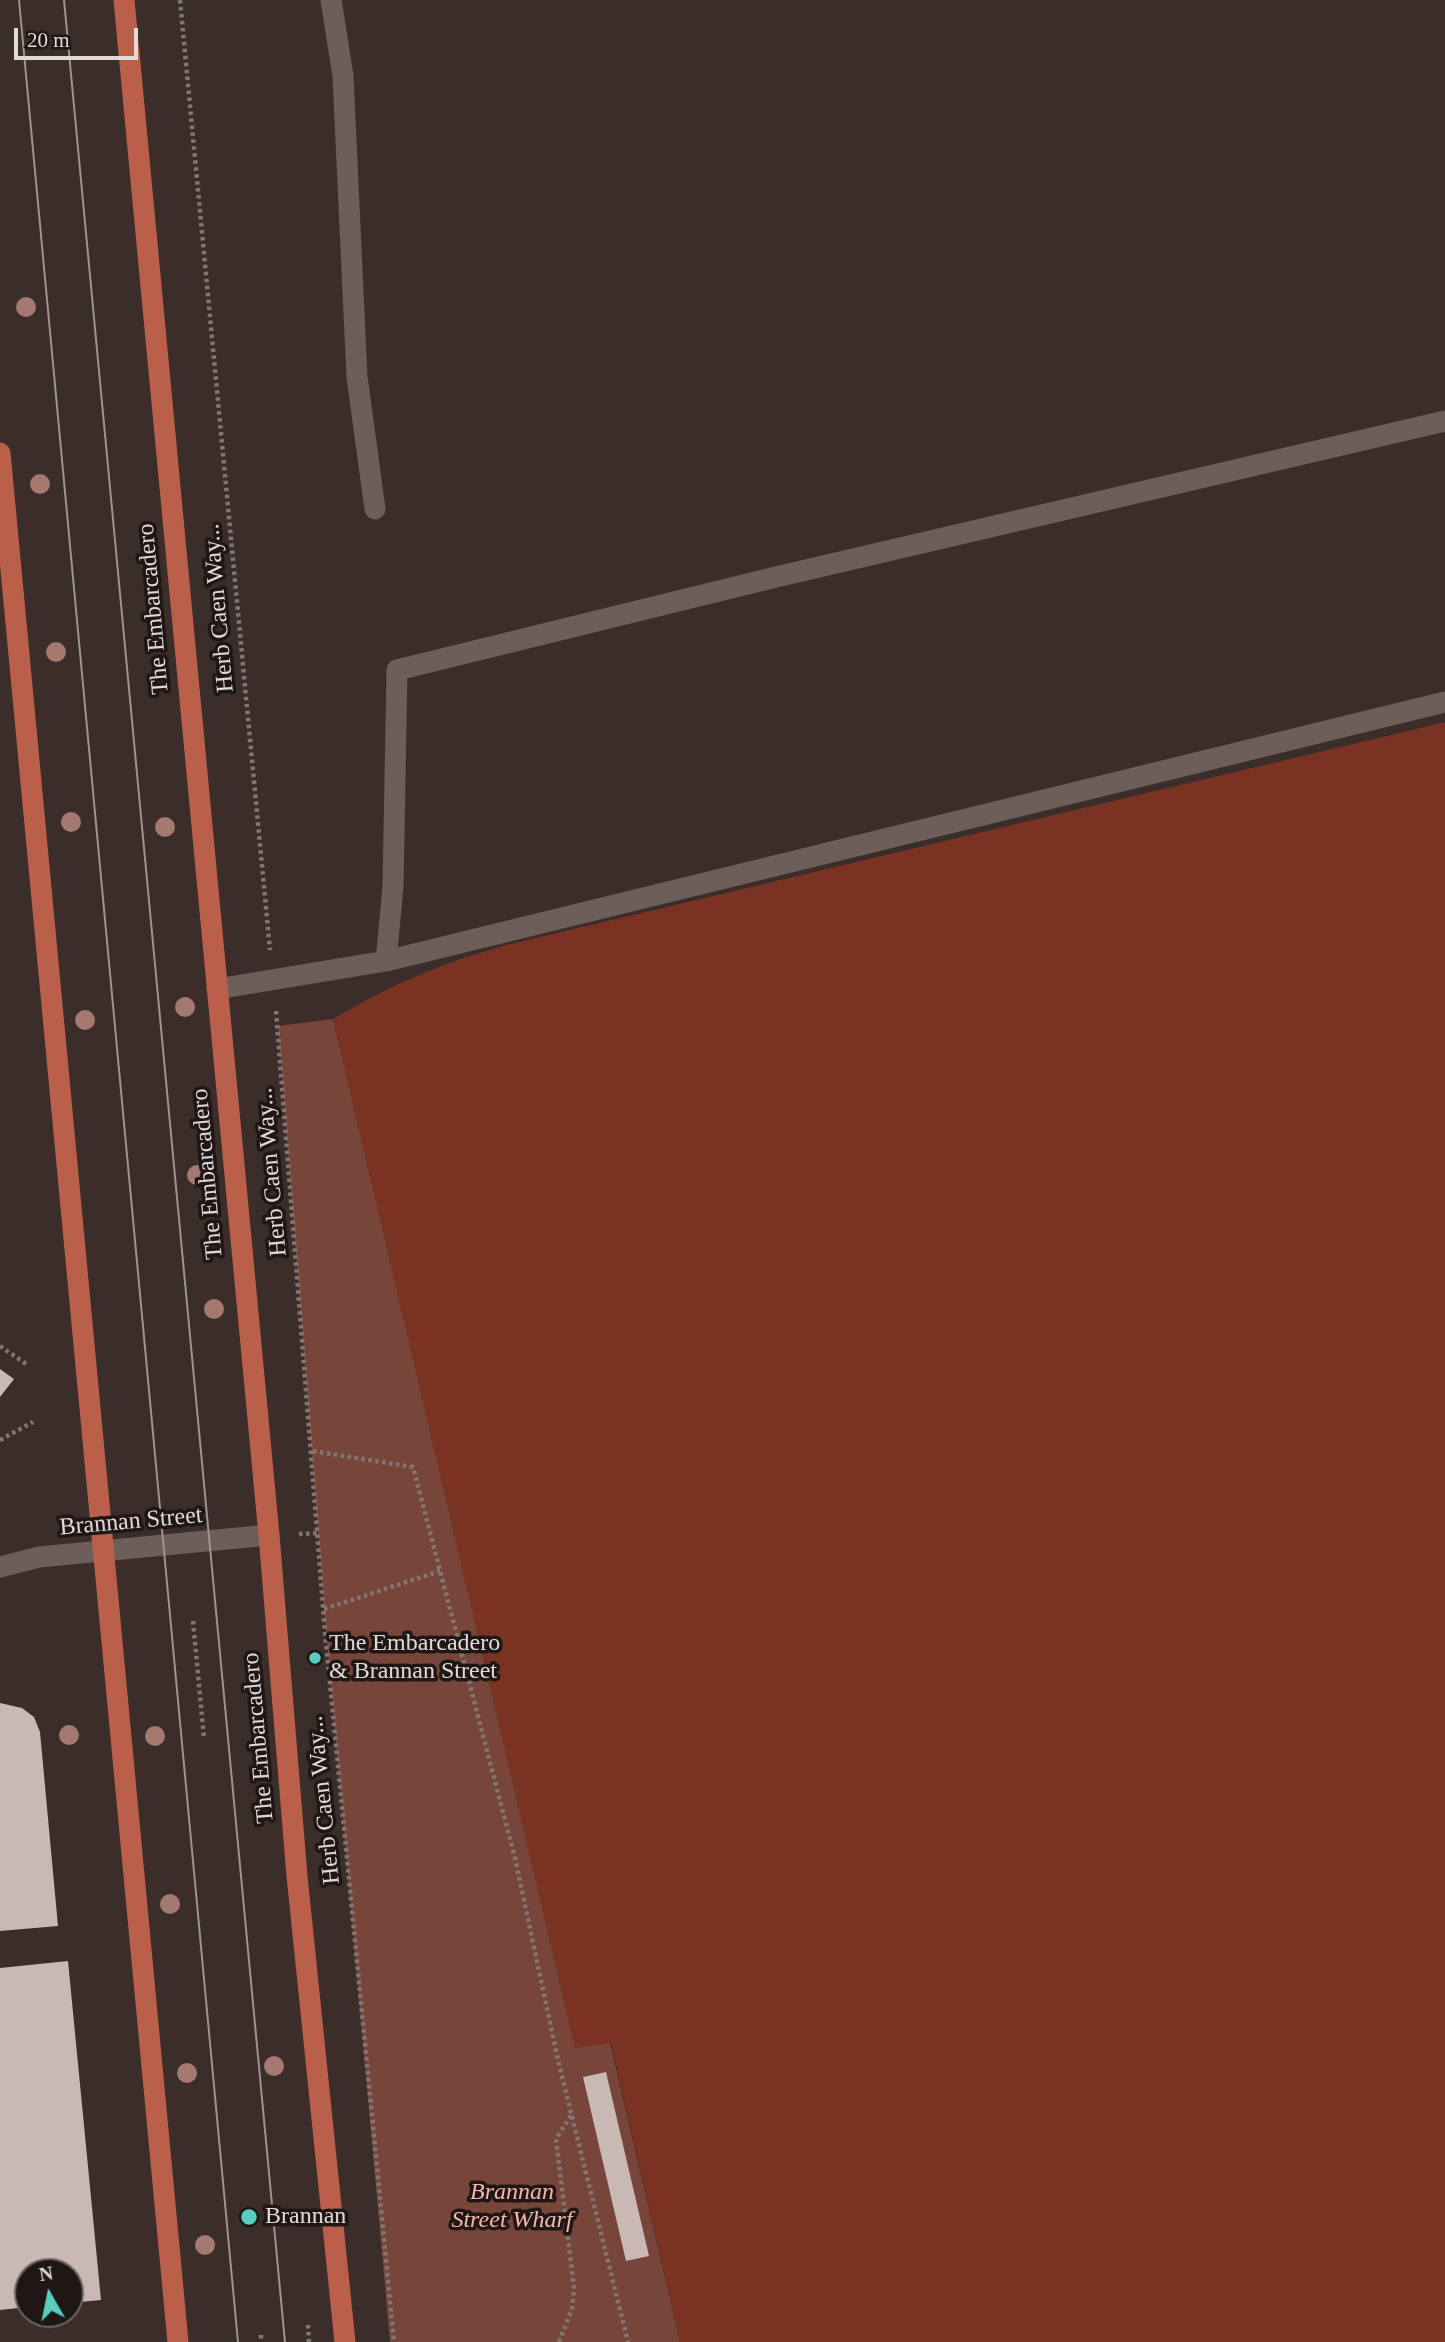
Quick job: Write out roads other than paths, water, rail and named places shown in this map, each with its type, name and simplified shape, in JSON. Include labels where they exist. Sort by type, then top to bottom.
[{"type":"main road","name":"The Embarcadero","points":[[124,0],[269,1535],[298,1876],[345,2342]]},
{"type":"main road","points":[[0,453],[178,2342]]},
{"type":"street","points":[[331,0],[343,76],[357,377],[375,509]]},
{"type":"street","points":[[386,961],[393,887],[397,670],[776,577],[1445,422]]},
{"type":"street","points":[[217,989],[386,961],[1445,702]]},
{"type":"street","name":"Brannan Street","points":[[0,1567],[23,1560],[104,1550],[269,1535]]},
{"type":"tram line","points":[[19,0],[238,2342]]},
{"type":"tram line","points":[[64,0],[285,2342]]},
{"type":"place","name":"The Embarcadero & Brannan Street","points":[[315,1658]]},
{"type":"place","name":"Brannan","points":[[249,2217]]},
{"type":"park label","name":"Brannan Street Wharf","points":[[512,2207]]}]
